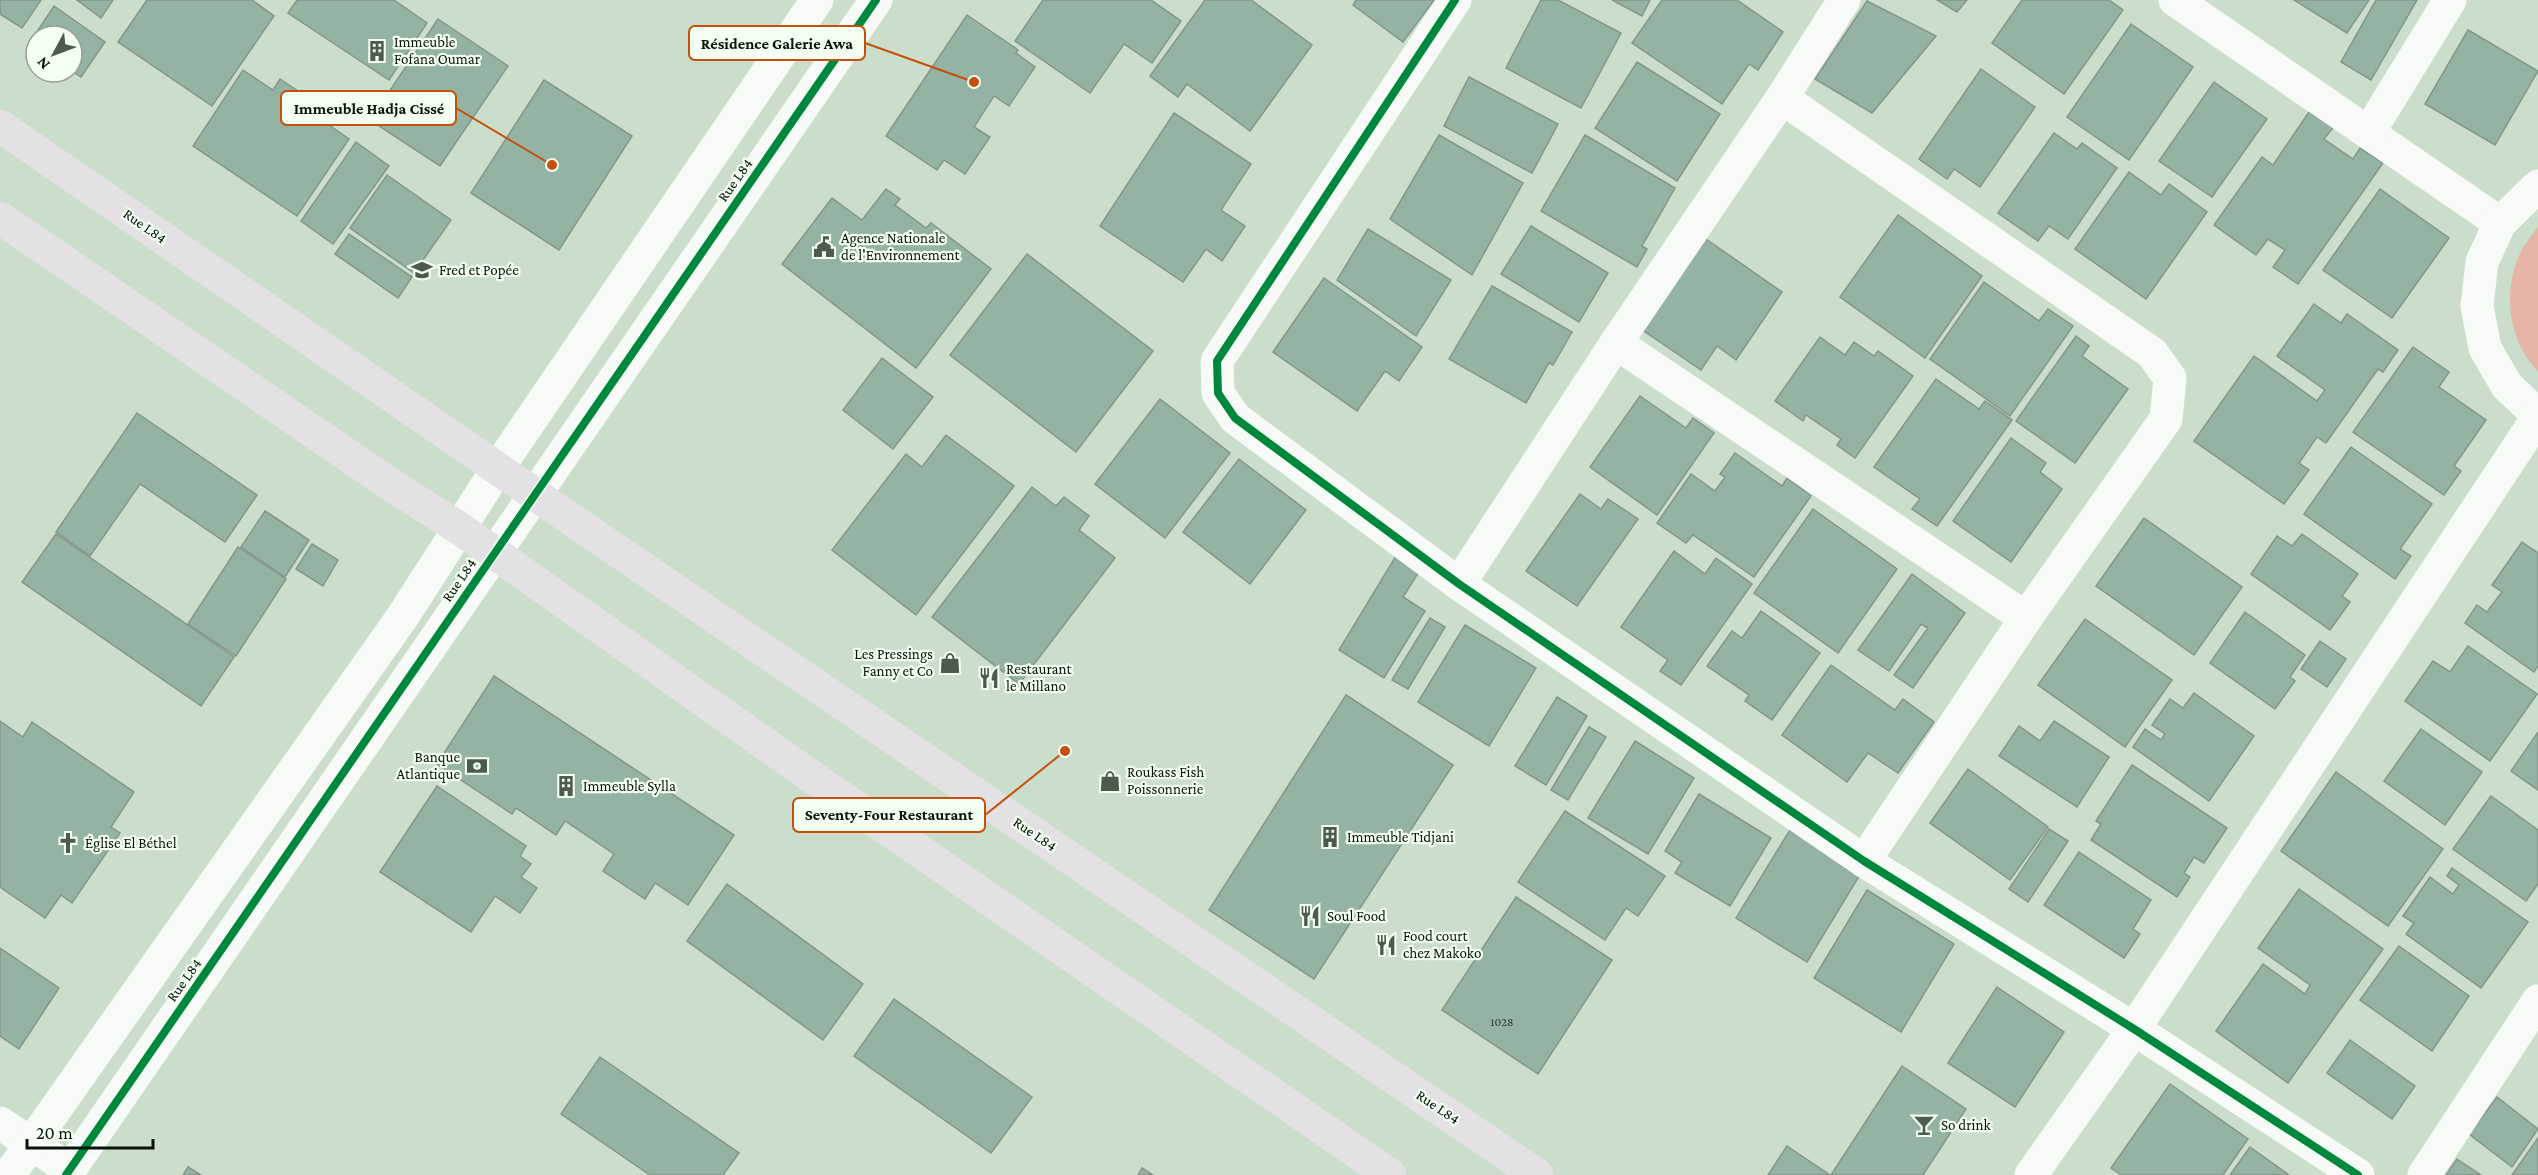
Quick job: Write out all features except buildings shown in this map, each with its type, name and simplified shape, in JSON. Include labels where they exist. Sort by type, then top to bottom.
[{"type":"main road","name":"Rue L84","points":[[0,126],[1537,1175]]},
{"type":"main road","name":"Rue L84","points":[[0,218],[390,484],[459,528],[812,777],[1390,1175]]},
{"type":"street","name":"Rue L84","points":[[9,1175],[403,616],[498,468],[817,0]]},
{"type":"street","name":"Rue L84","points":[[68,1172],[876,0]]},
{"type":"street","points":[[1455,0],[1217,361],[1218,393],[1235,418],[1459,584],[1864,861],[2134,1029],[2358,1175]]},
{"type":"street","points":[[1459,584],[1616,343],[1782,98],[1844,0]]},
{"type":"street","points":[[2175,0],[2500,223]]},
{"type":"street","points":[[2369,132],[2450,0]]},
{"type":"street","points":[[1782,98],[2152,353],[2170,378],[2166,419],[2026,618],[1864,861]]},
{"type":"street","points":[[2031,1175],[2134,1029],[2538,416],[2506,386],[2485,348],[2477,306],[2482,262],[2500,223],[2538,186]]},
{"type":"street","points":[[1616,343],[2026,618]]},
{"type":"street","points":[[2424,1175],[2538,1001]]},
{"type":"street","points":[[0,1123],[68,1172]]},
{"type":"shaded area","points":[[2538,227],[2538,371],[2528,359],[2515,333],[2510,303],[2513,273],[2518,258]]},
{"type":"cycle path","points":[[66,1175],[876,0]]},
{"type":"cycle path","points":[[1455,0],[1217,361],[1218,393],[1235,418],[1459,584],[1864,861],[2134,1029],[2358,1175]]},
{"type":"place","name":"Immeuble Fofana Oumar","points":[[377,51]]},
{"type":"place","name":"Résidence Galerie Awa","points":[[974,82]]},
{"type":"place","name":"Immeuble Hadja Cissé","points":[[552,165]]},
{"type":"place","name":"Agence Nationale de l'Environnement","points":[[824,247]]},
{"type":"place","name":"Fred et Popée","points":[[422,270]]},
{"type":"place","name":"Les Pressings Fanny et Co","points":[[950,663]]},
{"type":"place","name":"Restaurant le Millano","points":[[989,678]]},
{"type":"place","name":"Seventy-Four Restaurant","points":[[1065,751]]},
{"type":"place","name":"Banque Atlantique","points":[[477,766]]},
{"type":"place","name":"Roukass Fish Poissonnerie","points":[[1110,781]]},
{"type":"place","name":"Immeuble Sylla","points":[[566,786]]},
{"type":"place","name":"Immeuble Tidjani","points":[[1330,837]]},
{"type":"place","name":"Église El Béthel","points":[[68,843]]},
{"type":"place","name":"Soul Food","points":[[1310,916]]},
{"type":"place","name":"Food court chez Makoko","points":[[1386,945]]},
{"type":"place","name":"So drink","points":[[1924,1125]]}]
